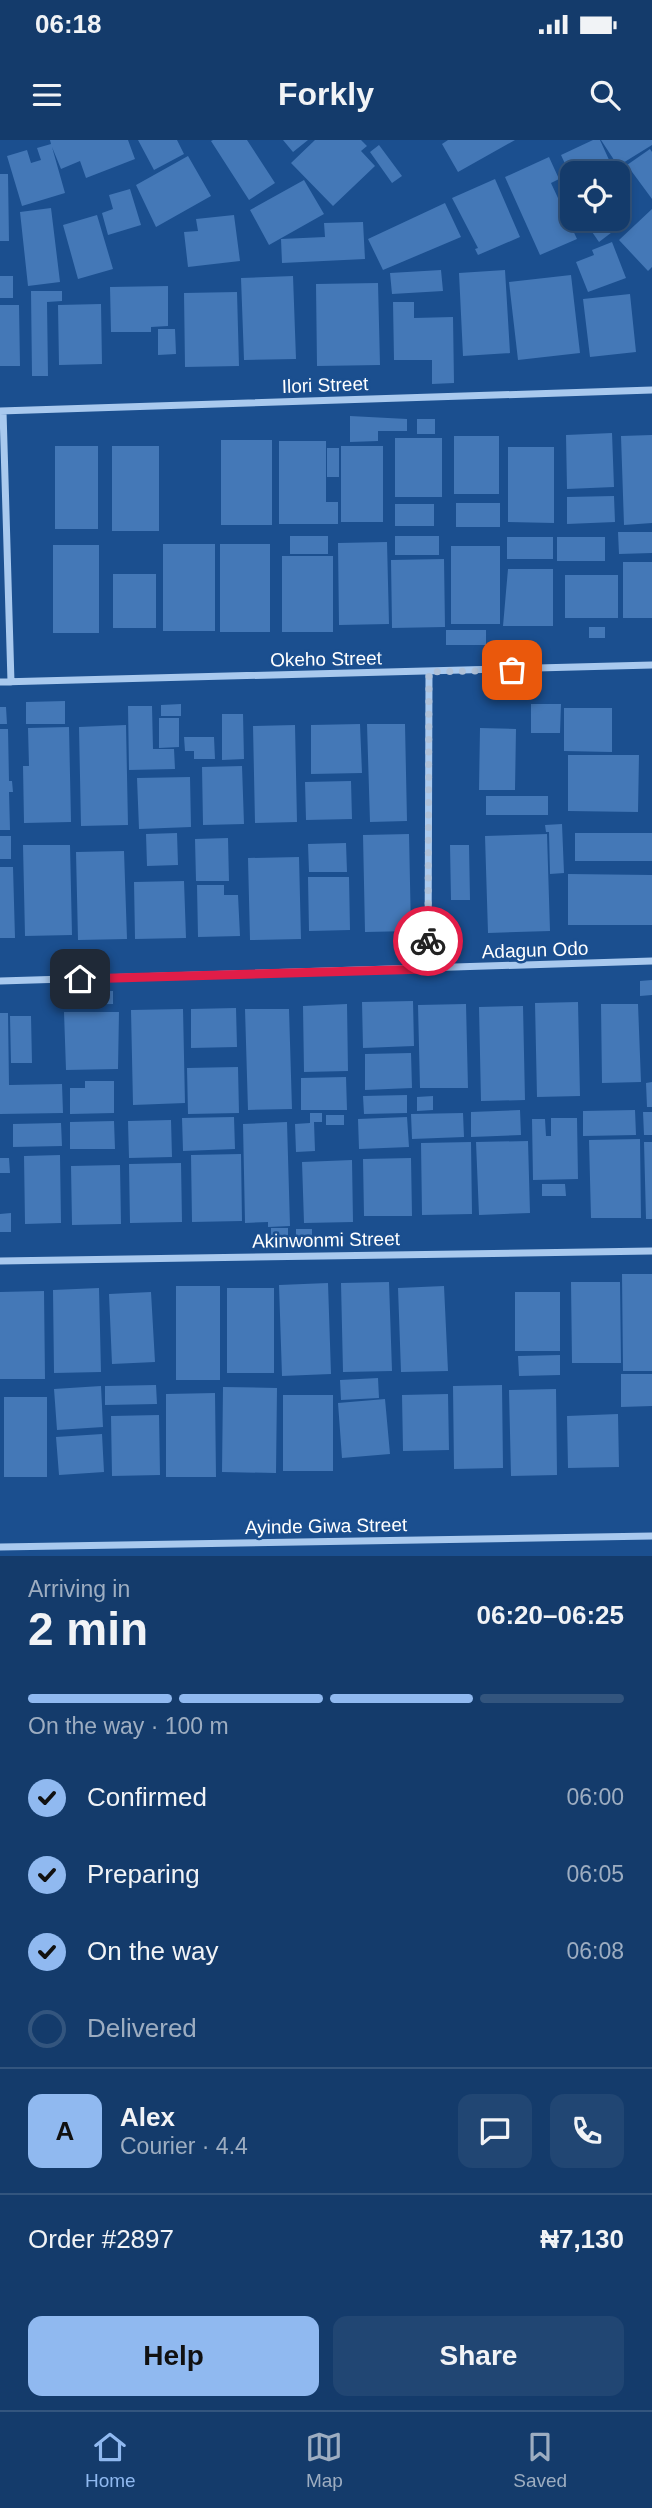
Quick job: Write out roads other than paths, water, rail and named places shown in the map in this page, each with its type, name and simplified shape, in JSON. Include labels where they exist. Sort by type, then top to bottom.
[{"type":"street","name":"Ilori Street","points":[[1,411],[652,390]]},
{"type":"street","points":[[1,411],[10,682]]},
{"type":"street","name":"Okeho Street","points":[[0,682],[652,665]]},
{"type":"street","points":[[428,969],[429,672]]},
{"type":"street","name":"Adagun Odo","points":[[0,981],[652,961]]},
{"type":"street","name":"Akinwonmi Street","points":[[0,1261],[652,1251]]},
{"type":"street","name":"Ayinde Giwa Street","points":[[0,1547],[652,1536]]}]
